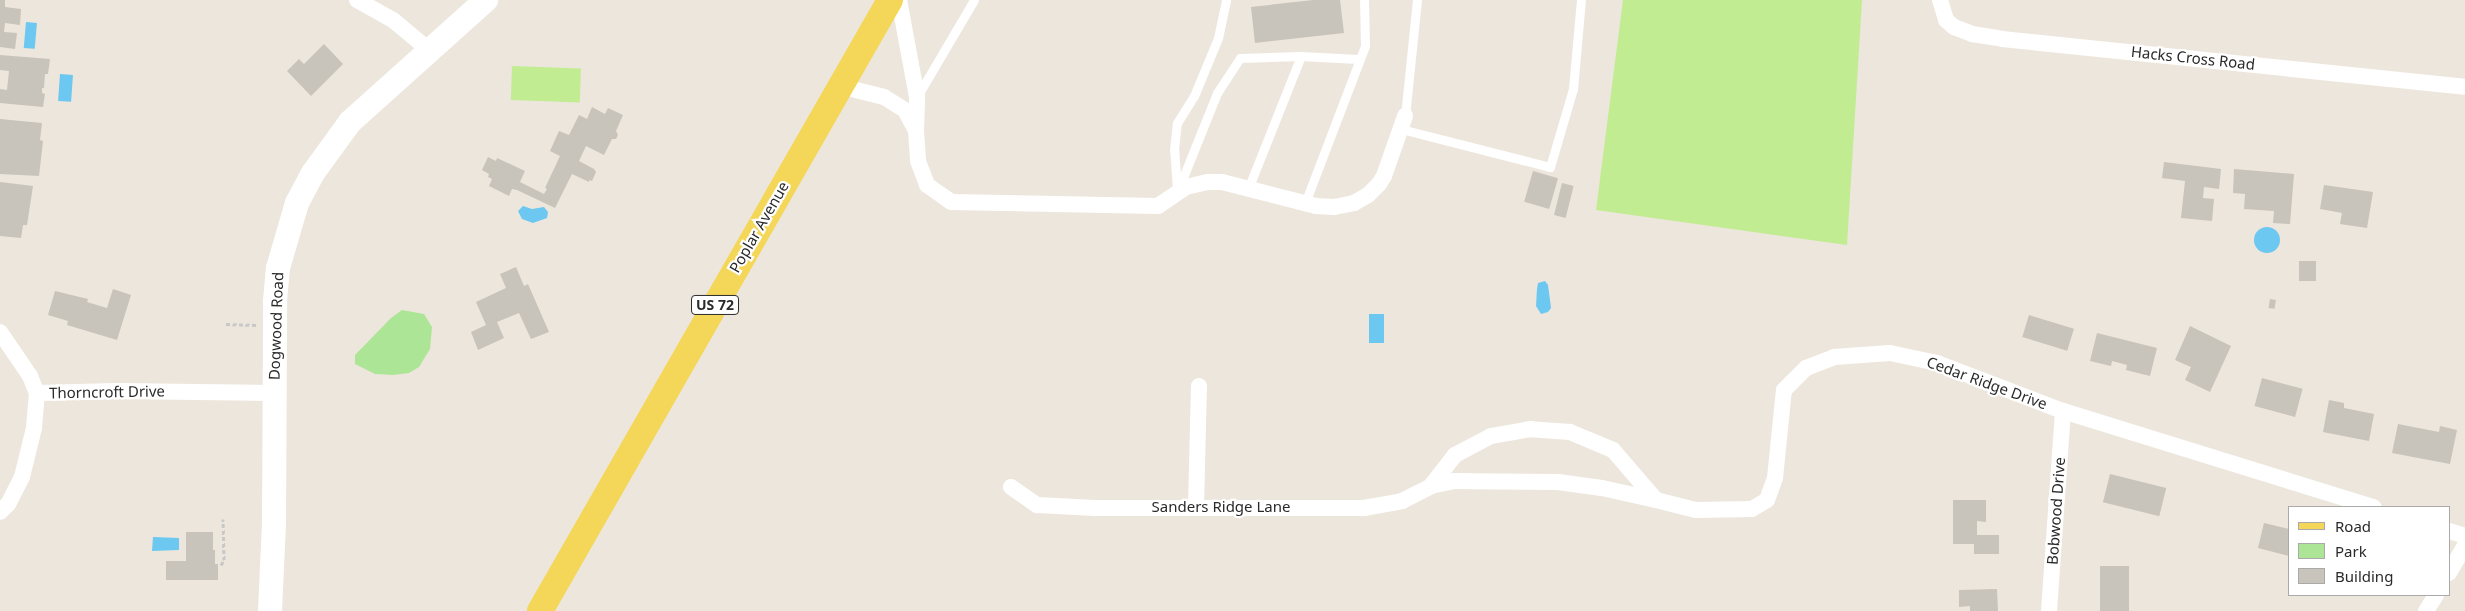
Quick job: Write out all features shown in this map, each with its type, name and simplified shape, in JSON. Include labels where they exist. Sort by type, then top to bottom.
[{"type":"main road","name":"Poplar Avenue","points":[[540,611],[890,0]]},
{"type":"street","points":[[357,0],[393,20],[429,50]]},
{"type":"street","name":"Dogwood Road","points":[[270,611],[274,522],[274,325],[278,268],[297,203],[313,173],[350,122],[486,0]]},
{"type":"street","points":[[899,0],[917,97],[916,131],[918,161],[927,185],[951,202],[1158,206],[1177,192],[1208,182],[1222,182],[1305,204],[1334,208],[1354,203],[1368,195],[1384,176],[1403,122]]},
{"type":"street","name":"Hacks Cross Road","points":[[1940,0],[1946,20],[1954,27],[1972,34],[2002,39],[2465,87]]},
{"type":"street","points":[[840,86],[884,97],[905,110],[916,131]]},
{"type":"street","points":[[0,332],[30,376],[37,393]]},
{"type":"street","name":"Cedar Ridge Drive","points":[[1696,510],[1752,509],[1767,500],[1775,478],[1784,390],[1806,368],[1834,357],[1890,353],[1937,363],[2063,411],[2370,506]]},
{"type":"street","points":[[1196,507],[1199,386]]},
{"type":"street","name":"Thorncroft Drive","points":[[0,512],[8,504],[22,477],[34,428],[37,393],[117,391],[274,393]]},
{"type":"street","name":"Bobwood Drive","points":[[2049,611],[2063,411]]},
{"type":"street","name":"Sanders Ridge Lane","points":[[1431,486],[1455,455],[1491,436],[1531,429],[1570,432],[1613,450],[1656,500]]},
{"type":"street","name":"Sanders Ridge Lane","points":[[1011,487],[1037,505],[1095,508],[1364,508],[1402,501],[1431,486],[1454,481],[1558,482],[1602,488],[1696,510]]},
{"type":"street","points":[[2450,531],[2465,536]]},
{"type":"street","points":[[2450,571],[2465,545]]},
{"type":"street","points":[[2426,611],[2435,596]]},
{"type":"lane","points":[[917,97],[974,0]]},
{"type":"lane","points":[[1177,192],[1174,150],[1177,123],[1194,96],[1218,38],[1226,0]]},
{"type":"lane","points":[[1305,204],[1357,70],[1358,59],[1364,46],[1364,0]]},
{"type":"lane","points":[[1417,0],[1403,122],[1550,167],[1573,89],[1581,0]]},
{"type":"lane","points":[[1177,192],[1217,93],[1240,58],[1301,56],[1358,59]]},
{"type":"lane","points":[[1248,189],[1301,56]]},
{"type":"path","points":[[226,324],[274,325]]},
{"type":"path","points":[[220,565],[224,560],[224,519]]},
{"type":"green space","points":[[1623,0],[1862,0],[1847,245],[1596,210]]},
{"type":"green space","points":[[512,66],[581,68],[580,102],[511,100]]},
{"type":"green space","points":[[402,310],[424,314],[432,327],[430,349],[419,367],[409,373],[393,375],[375,374],[355,364],[355,355],[391,318]]},
{"type":"water","points":[[26,22],[37,23],[35,49],[24,48]]},
{"type":"water","points":[[60,74],[73,75],[71,102],[58,101]]},
{"type":"water","points":[[523,206],[532,209],[544,207],[548,212],[547,218],[533,223],[522,219],[518,211]]},
{"type":"water","points":[[2267,227],[2276,231],[2280,240],[2276,249],[2267,253],[2258,249],[2254,240],[2258,231]]},
{"type":"water","points":[[1545,281],[1548,285],[1551,308],[1548,312],[1541,314],[1536,306],[1537,289],[1538,283]]},
{"type":"water","points":[[1369,314],[1384,314],[1384,343],[1369,343]]},
{"type":"water","points":[[153,537],[179,538],[179,550],[152,551]]},
{"type":"building","points":[[0,0],[5,0],[5,7],[21,9],[20,25],[5,23],[4,32],[17,33],[15,49],[0,47]]},
{"type":"building","points":[[1313,0],[1340,0],[1344,33],[1255,43],[1251,7]]},
{"type":"building","points":[[324,44],[343,64],[311,96],[287,71],[299,59],[304,64]]},
{"type":"building","points":[[0,55],[50,59],[48,74],[45,74],[44,88],[42,88],[42,93],[45,94],[43,107],[0,103],[0,89],[7,90],[9,71],[0,70]]},
{"type":"building","points":[[592,107],[605,114],[608,108],[623,115],[616,131],[618,135],[616,139],[612,139],[604,155],[586,146],[579,161],[596,172],[592,181],[589,180],[589,182],[572,174],[555,208],[517,190],[512,189],[509,196],[489,186],[492,179],[488,177],[489,174],[482,170],[488,157],[496,161],[497,158],[525,171],[520,182],[544,194],[560,156],[550,151],[559,131],[569,135],[579,115],[587,119]]},
{"type":"building","points":[[0,119],[42,123],[40,140],[43,141],[39,176],[0,174]]},
{"type":"building","points":[[2164,162],[2221,169],[2219,189],[2204,187],[2203,198],[2214,199],[2212,221],[2181,218],[2185,181],[2162,178]]},
{"type":"building","points":[[2234,169],[2294,174],[2290,224],[2273,223],[2274,211],[2244,209],[2245,194],[2233,193]]},
{"type":"building","points":[[1533,171],[1558,178],[1549,209],[1524,202]]},
{"type":"building","points":[[0,182],[33,186],[27,225],[23,225],[21,238],[0,236]]},
{"type":"building","points":[[1562,183],[1574,186],[1566,218],[1554,215]]},
{"type":"building","points":[[2324,185],[2373,192],[2367,228],[2340,224],[2342,213],[2320,209]]},
{"type":"building","points":[[2299,261],[2316,261],[2316,281],[2299,281]]},
{"type":"building","points":[[516,267],[524,286],[528,284],[549,332],[531,339],[519,313],[497,322],[504,338],[478,350],[471,332],[486,325],[476,302],[506,288],[500,274]]},
{"type":"building","points":[[113,289],[131,295],[117,340],[67,325],[68,321],[48,315],[55,291],[88,299],[87,302],[107,308]]},
{"type":"building","points":[[2270,299],[2276,300],[2275,309],[2269,308]]},
{"type":"building","points":[[2029,315],[2074,329],[2067,351],[2022,337]]},
{"type":"building","points":[[2190,326],[2231,346],[2210,392],[2185,380],[2191,367],[2175,360]]},
{"type":"building","points":[[2097,333],[2157,348],[2150,376],[2126,370],[2127,365],[2112,361],[2111,366],[2090,361]]},
{"type":"building","points":[[2262,378],[2303,389],[2295,417],[2254,406]]},
{"type":"building","points":[[2329,400],[2344,403],[2344,408],[2374,414],[2369,441],[2323,432]]},
{"type":"building","points":[[2398,424],[2439,432],[2440,426],[2457,430],[2450,464],[2392,453]]},
{"type":"building","points":[[2110,474],[2166,488],[2159,516],[2103,502]]},
{"type":"building","points":[[1953,500],[1986,500],[1986,522],[1977,521],[1977,535],[1999,535],[1999,554],[1974,554],[1974,544],[1953,544]]},
{"type":"building","points":[[2264,523],[2288,529],[2288,556],[2258,548]]},
{"type":"building","points":[[186,532],[213,532],[213,550],[215,550],[215,564],[218,564],[218,580],[166,580],[166,561],[186,561]]},
{"type":"building","points":[[2100,566],[2129,566],[2129,611],[2100,611]]},
{"type":"building","points":[[1997,589],[1998,611],[1970,611],[1970,606],[1959,607],[1959,590]]}]
